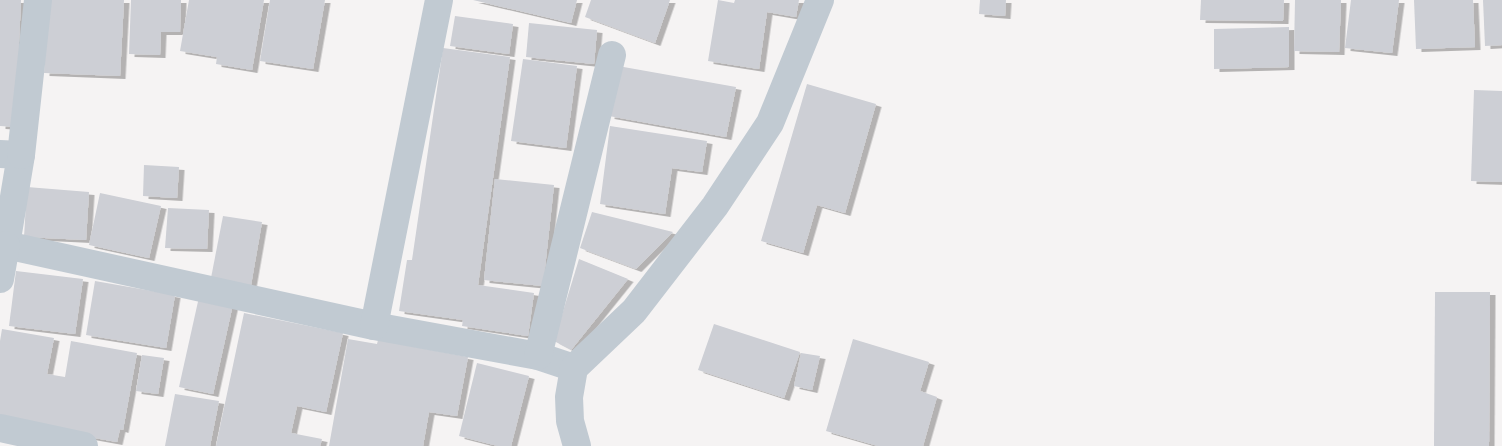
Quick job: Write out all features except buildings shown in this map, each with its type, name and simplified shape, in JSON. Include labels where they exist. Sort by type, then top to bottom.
[{"type":"street","points":[[0,278],[6,245],[11,154],[38,0]]},
{"type":"street","points":[[374,326],[437,0]]},
{"type":"street","points":[[577,446],[570,421],[568,397],[574,368],[634,311],[715,206],[770,123],[820,0]]},
{"type":"street","points":[[538,356],[612,55]]},
{"type":"street","points":[[6,245],[374,326],[538,356],[574,368]]},
{"type":"street","points":[[0,428],[84,446]]}]
